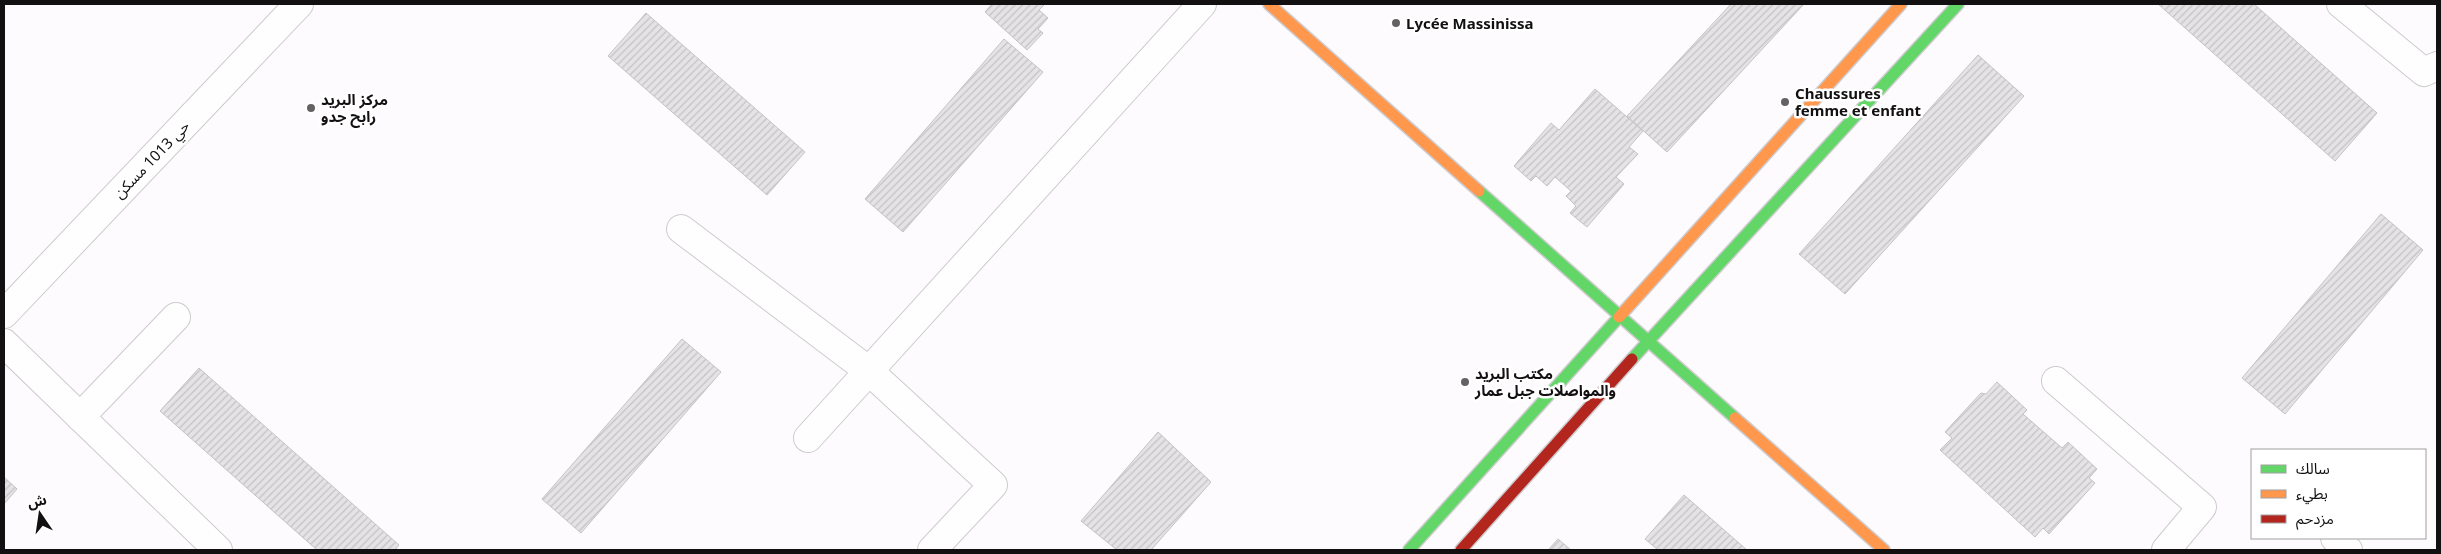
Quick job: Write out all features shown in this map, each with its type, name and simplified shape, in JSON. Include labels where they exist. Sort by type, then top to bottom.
[{"type":"main road","points":[[1269,4],[1621,314],[1884,550]]},
{"type":"main road","points":[[1409,550],[1901,4]]},
{"type":"main road","points":[[1461,550],[1650,340],[1958,4]]},
{"type":"street","name":"حي 1013 مسكن","points":[[4,314],[299,4]]},
{"type":"street","points":[[808,438],[1202,4]]},
{"type":"street","points":[[2341,4],[2424,72],[2437,66]]},
{"type":"street","points":[[681,229],[869,371],[993,485],[932,550]]},
{"type":"street","points":[[80,417],[176,317]]},
{"type":"street","points":[[4,343],[218,550]]},
{"type":"street","points":[[2056,380],[2202,507],[2166,550]]},
{"type":"street","points":[[2336,539],[2348,550]]},
{"type":"building","points":[[992,4],[1045,4],[1039,10],[1048,18],[1038,29],[1043,33],[1027,50],[985,12]]},
{"type":"building","points":[[1731,4],[1804,4],[1667,152],[1627,116]]},
{"type":"building","points":[[2158,4],[2254,4],[2377,113],[2335,161]]},
{"type":"building","points":[[646,13],[805,152],[767,195],[608,56]]},
{"type":"building","points":[[1004,39],[1043,72],[903,232],[865,199]]},
{"type":"building","points":[[1978,55],[2024,96],[1845,294],[1799,254]]},
{"type":"building","points":[[1595,89],[1643,131],[1629,147],[1638,154],[1616,177],[1624,184],[1587,227],[1570,213],[1576,206],[1566,196],[1571,191],[1555,177],[1547,186],[1536,176],[1531,181],[1514,166],[1551,123],[1559,130]]},
{"type":"building","points":[[2381,214],[2423,250],[2285,414],[2242,378]]},
{"type":"building","points":[[682,339],[721,372],[581,533],[542,499]]},
{"type":"building","points":[[199,368],[399,545],[395,550],[317,550],[160,411]]},
{"type":"building","points":[[1997,382],[2027,410],[2023,414],[2062,448],[2068,442],[2097,469],[2089,478],[2095,483],[2049,534],[2043,528],[2035,537],[1940,450],[1952,438],[1945,432],[1981,393],[1986,394]]},
{"type":"building","points":[[1158,432],[1211,482],[1151,550],[1117,550],[1081,521]]},
{"type":"building","points":[[4,477],[17,489],[4,504]]},
{"type":"building","points":[[1684,495],[1747,550],[1658,550],[1645,539]]},
{"type":"building","points":[[1558,539],[1571,550],[1548,550]]},
{"type":"traffic: fast","points":[[1632,359],[1958,4]]},
{"type":"traffic: fast","points":[[1479,191],[1735,418]]},
{"type":"traffic: fast","points":[[1409,550],[1619,317]]},
{"type":"traffic: slow","points":[[1269,4],[1479,191]]},
{"type":"traffic: slow","points":[[1619,317],[1901,4]]},
{"type":"traffic: slow","points":[[1735,418],[1884,550]]},
{"type":"traffic: jam","points":[[1461,550],[1632,359]]},
{"type":"place","name":"Lycée Massinissa","points":[[1396,23]]},
{"type":"place","name":"Chaussures femme et enfant","points":[[1785,102]]},
{"type":"place","name":"مركز البريد رابح جدو","points":[[311,108]]},
{"type":"place","name":"مكتب البريد والمواصلات جبل عمار","points":[[1465,382]]}]
